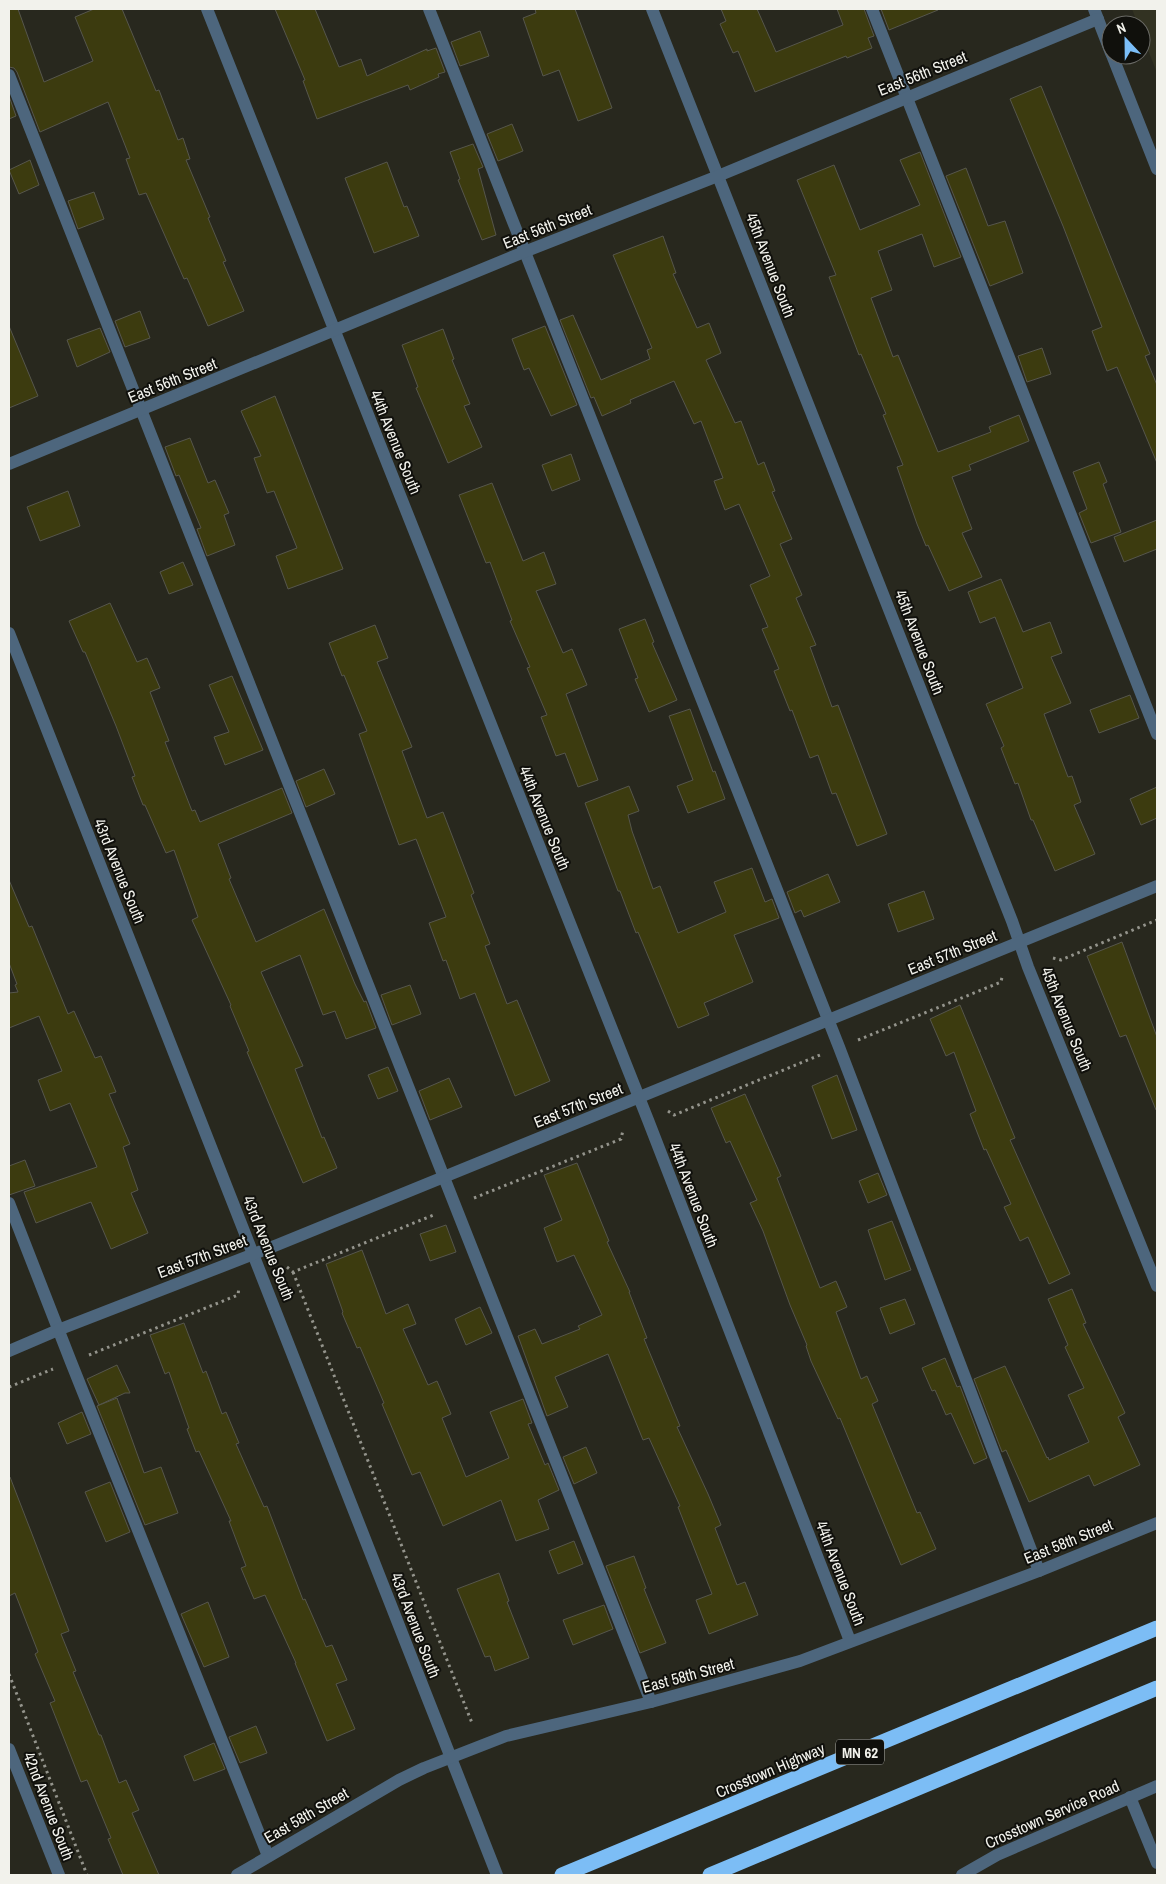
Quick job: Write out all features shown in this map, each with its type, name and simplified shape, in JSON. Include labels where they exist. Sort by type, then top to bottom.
[{"type":"highway","name":"Crosstown Highway","points":[[562,1875],[1157,1628]]},
{"type":"highway","points":[[710,1875],[1157,1688]]},
{"type":"street","name":"44th Avenue South","points":[[207,9],[639,1098],[850,1641]]},
{"type":"street","points":[[428,9],[828,1020],[1039,1571]]},
{"type":"street","name":"45th Avenue South","points":[[652,9],[1157,1286]]},
{"type":"street","points":[[872,9],[1157,734]]},
{"type":"street","name":"East 56th Street","points":[[9,464],[524,252],[718,176],[907,97],[1096,14]]},
{"type":"street","points":[[1096,14],[1101,27]]},
{"type":"street","points":[[1115,65],[1157,169]]},
{"type":"street","points":[[9,75],[651,1702]]},
{"type":"street","name":"43rd Avenue South","points":[[9,633],[497,1875]]},
{"type":"street","name":"East 57th Street","points":[[9,1351],[639,1098],[1157,886]]},
{"type":"street","points":[[9,1203],[268,1856]]},
{"type":"street","name":"East 58th Street","points":[[237,1875],[399,1780],[450,1757],[506,1736],[651,1702],[800,1661],[1039,1571],[1157,1523]]},
{"type":"street","name":"42nd Avenue South","points":[[9,1749],[59,1875]]},
{"type":"street","name":"Crosstown Service Road","points":[[962,1875],[997,1854],[1157,1786]]},
{"type":"street","points":[[1130,1797],[1157,1863]]},
{"type":"path","points":[[1053,958],[1061,960],[1157,920]]},
{"type":"path","points":[[293,1272],[472,1723]]},
{"type":"path","points":[[9,1387],[238,1295],[240,1287]]},
{"type":"path","points":[[9,1674],[87,1875]]},
{"type":"shaded area","points":[[1132,9],[1157,9],[1157,73],[1151,58],[1151,15],[1134,15]]},
{"type":"building","points":[[9,9],[18,9],[44,82],[93,61],[75,17],[94,9],[122,9],[156,91],[159,90],[178,140],[183,138],[190,159],[186,160],[226,261],[223,262],[244,311],[208,326],[187,278],[184,279],[146,193],[139,195],[126,159],[130,158],[108,102],[40,132],[17,72],[14,68],[9,67]]},
{"type":"building","points":[[275,9],[315,9],[339,67],[361,59],[367,76],[427,49],[427,51],[436,48],[445,72],[438,74],[439,77],[410,90],[408,85],[317,119],[303,81],[305,80]]},
{"type":"building","points":[[535,9],[575,9],[612,108],[578,121],[559,70],[543,76],[523,18],[536,13]]},
{"type":"building","points":[[721,9],[757,9],[776,52],[843,25],[837,9],[864,9],[874,36],[868,38],[872,48],[847,58],[846,56],[755,92],[738,51],[733,53],[720,24],[726,21]]},
{"type":"building","points":[[881,9],[938,9],[938,10],[889,30]]},
{"type":"building","points":[[480,31],[489,56],[460,66],[451,42]]},
{"type":"building","points":[[1041,86],[1150,354],[1145,356],[1157,385],[1157,463],[1117,367],[1107,371],[1092,331],[1102,327],[1063,226],[1010,99]]},
{"type":"building","points":[[9,96],[16,116],[9,119]]},
{"type":"building","points":[[512,124],[523,151],[498,161],[487,134]]},
{"type":"building","points":[[473,144],[483,167],[478,169],[496,235],[482,240],[458,180],[460,179],[450,152]]},
{"type":"building","points":[[920,152],[961,257],[934,267],[922,234],[878,251],[892,290],[871,298],[893,357],[898,355],[938,452],[991,432],[989,427],[1019,415],[1029,441],[969,465],[971,470],[952,477],[972,529],[962,533],[982,577],[949,591],[917,524],[897,467],[903,465],[883,415],[886,414],[861,354],[859,355],[829,277],[836,275],[797,180],[834,165],[860,230],[920,205],[900,160]]},
{"type":"building","points":[[30,160],[39,185],[19,194],[9,170]]},
{"type":"building","points":[[387,162],[404,207],[407,206],[419,236],[374,253],[345,178]]},
{"type":"building","points":[[966,168],[988,226],[1005,221],[1023,273],[990,286],[946,176]]},
{"type":"building","points":[[94,192],[104,219],[78,229],[68,201]]},
{"type":"building","points":[[663,236],[676,273],[673,274],[697,328],[709,323],[721,353],[706,360],[735,423],[741,421],[758,465],[764,462],[775,491],[772,492],[792,539],[780,544],[802,595],[796,598],[816,645],[810,647],[832,707],[838,705],[887,834],[857,846],[836,793],[832,794],[818,755],[810,758],[792,710],[790,711],[774,671],[779,669],[762,629],[768,627],[750,585],[770,576],[739,504],[725,510],[714,481],[723,478],[701,421],[694,424],[674,381],[630,400],[631,403],[602,416],[594,397],[591,398],[560,320],[573,315],[601,380],[650,359],[647,350],[652,348],[613,255]]},
{"type":"building","points":[[140,311],[150,338],[125,347],[115,321]]},
{"type":"building","points":[[9,326],[38,396],[9,408]]},
{"type":"building","points":[[545,326],[577,405],[551,416],[529,368],[524,370],[512,339]]},
{"type":"building","points":[[100,328],[110,352],[77,367],[67,340]]},
{"type":"building","points":[[443,329],[454,359],[452,360],[470,404],[464,406],[482,447],[448,463],[416,388],[418,387],[402,345]]},
{"type":"building","points":[[1042,348],[1051,374],[1027,382],[1018,356]]},
{"type":"building","points":[[275,396],[343,569],[288,589],[276,556],[297,548],[274,491],[267,493],[254,458],[261,456],[241,411]]},
{"type":"building","points":[[190,438],[208,483],[215,480],[229,513],[224,515],[235,545],[207,556],[197,529],[201,528],[179,475],[176,476],[165,447]]},
{"type":"building","points":[[571,454],[580,480],[552,491],[542,465]]},
{"type":"building","points":[[1099,462],[1107,482],[1103,484],[1121,532],[1091,543],[1079,513],[1087,509],[1073,472]]},
{"type":"building","points":[[492,483],[523,561],[544,552],[556,584],[536,591],[563,653],[572,649],[587,685],[566,694],[598,780],[578,787],[565,753],[556,756],[541,717],[547,715],[527,668],[530,667],[510,621],[512,620],[490,562],[486,563],[459,495]]},
{"type":"building","points":[[68,491],[80,526],[40,541],[27,507]]},
{"type":"building","points":[[1157,520],[1157,549],[1124,562],[1114,537]]},
{"type":"building","points":[[183,562],[193,585],[169,594],[160,572]]},
{"type":"building","points":[[1001,579],[1023,632],[1050,622],[1062,653],[1051,657],[1071,703],[1044,714],[1068,777],[1072,776],[1081,802],[1074,805],[1095,854],[1055,871],[1033,820],[1031,820],[1018,783],[1015,784],[1001,748],[1004,746],[986,704],[1023,688],[995,617],[980,623],[968,592]]},
{"type":"building","points":[[110,603],[137,662],[147,658],[160,688],[150,692],[169,741],[165,742],[192,811],[195,810],[200,822],[282,788],[292,813],[218,844],[231,878],[229,879],[256,942],[324,909],[355,984],[364,1002],[366,1001],[376,1028],[346,1039],[335,1011],[323,1015],[300,955],[261,972],[303,1066],[295,1069],[322,1138],[324,1137],[337,1168],[303,1183],[247,1052],[249,1051],[231,1005],[192,920],[198,917],[174,850],[166,853],[145,805],[143,805],[132,777],[135,776],[116,726],[85,652],[83,652],[69,621]]},
{"type":"building","points":[[645,619],[654,642],[652,643],[677,700],[649,712],[635,679],[638,678],[619,629]]},
{"type":"building","points":[[375,625],[388,658],[377,662],[412,747],[402,751],[427,818],[443,812],[474,893],[471,895],[490,944],[485,946],[507,1004],[517,1000],[550,1081],[515,1096],[475,993],[460,999],[446,960],[443,961],[429,923],[446,917],[416,839],[399,845],[359,734],[367,731],[329,643]]},
{"type":"building","points":[[232,676],[263,750],[225,765],[214,737],[229,732],[209,685]]},
{"type":"building","points":[[1130,695],[1139,718],[1099,733],[1090,710]]},
{"type":"building","points":[[690,709],[725,799],[688,813],[677,786],[693,780],[669,716]]},
{"type":"building","points":[[324,769],[335,794],[306,807],[296,781]]},
{"type":"building","points":[[629,786],[639,811],[628,815],[632,831],[653,889],[660,886],[678,933],[726,912],[714,882],[752,868],[765,902],[772,899],[779,918],[734,935],[753,982],[704,1003],[709,1015],[678,1028],[638,932],[636,933],[620,891],[618,891],[585,803]]},
{"type":"building","points":[[1157,787],[1157,818],[1141,825],[1130,799]]},
{"type":"building","points":[[828,874],[840,902],[804,917],[801,910],[795,913],[787,892]]},
{"type":"building","points":[[9,880],[29,927],[32,926],[68,1014],[74,1011],[95,1058],[101,1056],[116,1092],[109,1094],[130,1144],[123,1147],[138,1190],[131,1193],[148,1233],[111,1249],[91,1202],[36,1223],[24,1192],[97,1167],[70,1103],[50,1111],[38,1080],[62,1071],[39,1016],[9,1028],[9,993],[18,992],[9,963]]},
{"type":"building","points":[[924,891],[934,919],[898,932],[888,904]]},
{"type":"building","points":[[1122,942],[1157,1037],[1157,1110],[1126,1035],[1120,1037],[1087,956]]},
{"type":"building","points":[[410,985],[421,1014],[392,1025],[381,995]]},
{"type":"building","points":[[960,1005],[1015,1138],[1010,1140],[1070,1274],[1049,1284],[1028,1237],[1020,1241],[1004,1207],[1011,1204],[986,1149],[984,1150],[970,1114],[976,1111],[954,1052],[946,1056],[930,1019]]},
{"type":"building","points":[[388,1067],[398,1091],[378,1099],[368,1075]]},
{"type":"building","points":[[837,1075],[857,1130],[832,1139],[812,1086]]},
{"type":"building","points":[[449,1078],[462,1107],[430,1120],[419,1091]]},
{"type":"building","points":[[745,1094],[781,1176],[777,1178],[820,1288],[836,1281],[847,1307],[836,1312],[861,1379],[867,1376],[878,1401],[872,1404],[917,1513],[920,1512],[936,1549],[901,1565],[840,1418],[838,1419],[811,1361],[807,1345],[763,1231],[750,1203],[757,1200],[730,1141],[726,1143],[711,1108]]},
{"type":"building","points":[[25,1160],[35,1186],[9,1195],[9,1166]]},
{"type":"building","points":[[577,1163],[609,1241],[607,1242],[630,1292],[647,1338],[644,1339],[680,1426],[677,1427],[721,1525],[715,1528],[737,1585],[745,1582],[758,1615],[709,1634],[696,1600],[712,1594],[678,1507],[680,1506],[649,1438],[643,1440],[608,1354],[555,1377],[568,1407],[547,1416],[518,1336],[535,1329],[542,1344],[580,1329],[578,1326],[602,1315],[574,1255],[557,1262],[544,1228],[562,1220],[544,1175]]},
{"type":"building","points":[[878,1173],[887,1195],[868,1203],[859,1181]]},
{"type":"building","points":[[892,1221],[911,1270],[885,1280],[868,1230]]},
{"type":"building","points":[[446,1225],[456,1252],[430,1261],[420,1234]]},
{"type":"building","points":[[362,1250],[386,1314],[408,1304],[416,1324],[403,1329],[428,1385],[437,1381],[451,1414],[442,1418],[466,1477],[509,1458],[490,1412],[523,1399],[532,1423],[528,1424],[545,1465],[548,1463],[559,1490],[538,1500],[549,1529],[516,1541],[501,1500],[443,1526],[420,1472],[412,1475],[360,1347],[357,1348],[342,1313],[326,1264]]},
{"type":"building","points":[[1072,1289],[1086,1323],[1083,1324],[1125,1413],[1118,1417],[1140,1465],[1094,1486],[1089,1475],[1029,1502],[1006,1450],[1002,1452],[974,1379],[1005,1366],[1049,1460],[1089,1442],[1068,1395],[1084,1388],[1065,1347],[1068,1345],[1048,1299]]},
{"type":"building","points":[[905,1299],[915,1324],[890,1334],[880,1308]]},
{"type":"building","points":[[480,1307],[492,1333],[466,1345],[455,1319]]},
{"type":"building","points":[[184,1323],[203,1373],[206,1371],[222,1414],[226,1412],[239,1443],[236,1444],[264,1507],[267,1506],[303,1600],[305,1599],[326,1647],[332,1645],[347,1680],[336,1684],[355,1729],[327,1741],[296,1663],[265,1595],[254,1599],[241,1568],[246,1566],[229,1521],[231,1521],[199,1451],[196,1452],[169,1372],[165,1374],[150,1335]]},
{"type":"building","points":[[945,1358],[957,1387],[960,1386],[987,1458],[974,1464],[951,1413],[946,1415],[935,1390],[932,1391],[922,1368]]},
{"type":"building","points":[[117,1365],[130,1393],[125,1393],[99,1405],[87,1379]]},
{"type":"building","points":[[117,1398],[144,1473],[161,1467],[178,1513],[145,1525],[97,1406]]},
{"type":"building","points":[[82,1412],[91,1434],[67,1444],[58,1423]]},
{"type":"building","points":[[586,1447],[597,1473],[574,1484],[563,1457]]},
{"type":"building","points":[[9,1477],[69,1631],[61,1634],[76,1671],[73,1672],[99,1735],[101,1735],[119,1783],[126,1780],[139,1810],[132,1813],[159,1875],[123,1875],[108,1839],[111,1838],[87,1780],[81,1782],[50,1703],[55,1701],[35,1654],[38,1652],[15,1593],[9,1596]]},
{"type":"building","points":[[110,1482],[130,1532],[106,1542],[85,1492]]},
{"type":"building","points":[[574,1541],[583,1564],[558,1574],[549,1551]]},
{"type":"building","points":[[634,1556],[646,1588],[644,1589],[666,1643],[640,1653],[606,1566]]},
{"type":"building","points":[[499,1573],[509,1601],[507,1602],[529,1658],[495,1671],[490,1656],[485,1657],[457,1589]]},
{"type":"building","points":[[208,1602],[229,1657],[204,1667],[181,1614]]},
{"type":"building","points":[[604,1605],[613,1629],[573,1645],[563,1620]]},
{"type":"building","points":[[256,1726],[267,1753],[240,1763],[229,1737]]},
{"type":"building","points":[[214,1743],[225,1769],[194,1781],[184,1756]]}]
